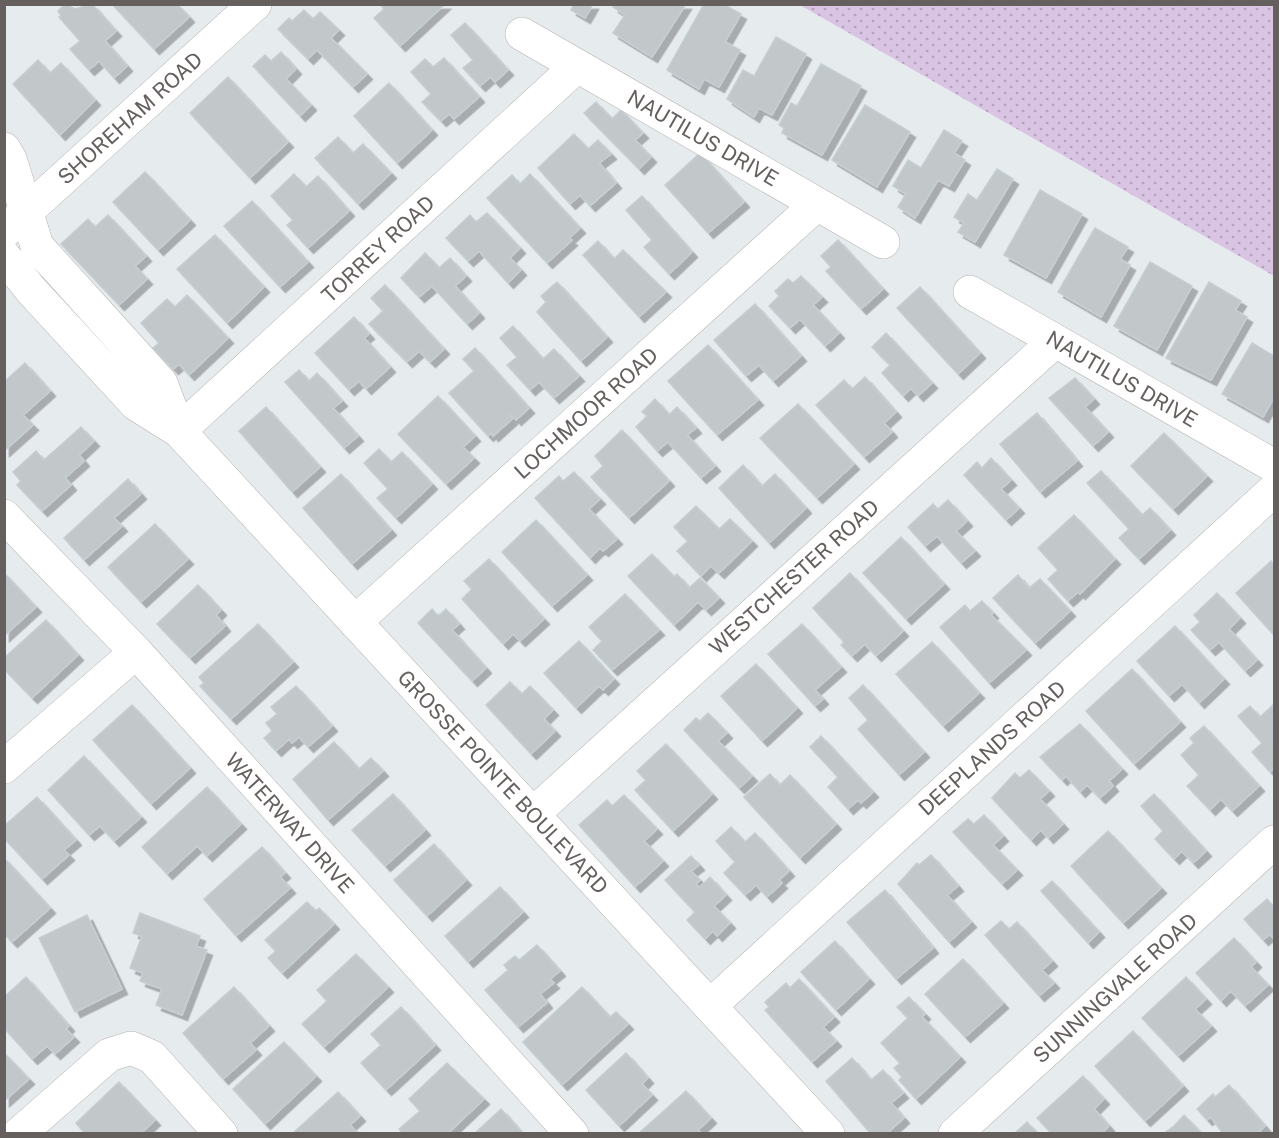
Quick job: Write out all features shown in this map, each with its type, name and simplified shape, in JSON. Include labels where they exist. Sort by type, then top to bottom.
[{"type":"street","name":"SHOREHAM ROAD","points":[[15,223],[255,4]]},
{"type":"street","name":"NAUTILUS DRIVE","points":[[522,34],[883,242]]},
{"type":"street","name":"TORREY ROAD","points":[[179,431],[577,66]]},
{"type":"street","name":"GROSSE POINTE BOULEVARD","points":[[4,149],[20,189],[15,223],[161,383],[179,431]]},
{"type":"street","name":"LOCHMOOR ROAD","points":[[355,622],[817,204]]},
{"type":"street","name":"GROSSE POINTE BOULEVARD","points":[[4,256],[31,290],[136,404],[179,431],[828,1134]]},
{"type":"street","name":"NAUTILUS DRIVE","points":[[970,292],[1275,466]]},
{"type":"street","name":"WESTCHESTER ROAD","points":[[533,814],[1055,341]]},
{"type":"street","name":"DEEPLANDS ROAD","points":[[710,1006],[1275,490]]},
{"type":"street","name":"WATERWAY DRIVE","points":[[4,516],[136,652],[572,1134]]},
{"type":"street","points":[[4,767],[136,652]]},
{"type":"street","name":"SUNNINGVALE ROAD","points":[[955,1134],[1275,842]]},
{"type":"street","points":[[19,1134],[109,1055],[131,1047],[152,1057],[221,1134]]},
{"type":"shaded area","points":[[800,5],[1274,5],[1274,276]]},
{"type":"building","points":[[65,4],[75,9],[92,4],[116,31],[105,41],[127,66],[114,78],[99,61],[89,70],[70,49],[80,41],[59,17],[61,16],[58,11]]},
{"type":"building","points":[[112,4],[177,4],[189,17],[154,49]]},
{"type":"building","points":[[380,4],[445,4],[400,46],[374,18],[384,9]]},
{"type":"building","points":[[571,4],[593,4],[585,18],[571,10],[573,6]]},
{"type":"building","points":[[614,4],[686,4],[652,57],[613,33],[625,15],[613,7]]},
{"type":"building","points":[[704,4],[723,4],[741,14],[725,42],[740,50],[719,87],[704,79],[699,89],[667,70]]},
{"type":"building","points":[[304,10],[313,19],[320,12],[339,30],[331,38],[367,74],[353,87],[317,50],[308,59],[278,29],[289,18],[292,21]]},
{"type":"building","points":[[465,23],[508,70],[495,82],[490,77],[480,86],[463,68],[473,60],[451,35]]},
{"type":"building","points":[[776,37],[806,54],[772,115],[759,108],[754,117],[727,99],[743,70],[754,76]]},
{"type":"building","points":[[281,52],[296,69],[286,79],[311,105],[300,116],[253,66],[265,55],[271,61]]},
{"type":"building","points":[[444,58],[479,97],[454,119],[449,114],[441,121],[422,102],[431,94],[411,72],[425,59],[433,67]]},
{"type":"building","points":[[38,60],[50,73],[61,63],[95,100],[60,135],[13,84]]},
{"type":"building","points":[[821,64],[861,86],[822,155],[782,133],[784,128],[779,125],[791,103],[797,106]]},
{"type":"building","points":[[228,77],[288,142],[250,178],[190,113]]},
{"type":"building","points":[[389,83],[432,130],[397,163],[354,116]]},
{"type":"building","points":[[596,102],[612,119],[621,110],[643,133],[635,140],[651,157],[639,169],[584,113]]},
{"type":"building","points":[[865,105],[910,132],[877,187],[832,160]]},
{"type":"building","points":[[944,130],[962,141],[954,153],[965,160],[949,186],[938,180],[915,218],[898,207],[906,194],[893,186],[908,160],[921,168]]},
{"type":"building","points":[[574,134],[588,149],[598,140],[611,154],[599,163],[616,183],[590,206],[580,195],[570,204],[538,168]]},
{"type":"building","points":[[338,137],[353,153],[363,144],[391,173],[358,204],[315,158]]},
{"type":"building","points":[[700,153],[744,202],[708,233],[665,185]]},
{"type":"building","points":[[997,169],[1013,179],[975,242],[958,232],[964,223],[954,217],[968,194],[977,200]]},
{"type":"building","points":[[145,172],[190,220],[158,250],[113,202]]},
{"type":"building","points":[[294,174],[306,187],[318,176],[349,211],[308,248],[287,225],[293,220],[271,196]]},
{"type":"building","points":[[530,174],[580,228],[569,238],[572,240],[547,263],[487,198],[512,175],[520,184]]},
{"type":"building","points":[[1040,190],[1082,214],[1046,278],[1004,255]]},
{"type":"building","points":[[642,196],[692,252],[669,274],[644,247],[652,240],[626,210]]},
{"type":"building","points":[[252,201],[308,262],[280,287],[224,226]]},
{"type":"building","points":[[487,213],[520,248],[510,258],[521,270],[508,283],[479,251],[468,261],[446,238],[470,215],[476,222]]},
{"type":"building","points":[[108,215],[146,256],[135,266],[147,279],[119,305],[61,244],[88,219],[95,227]]},
{"type":"building","points":[[1095,228],[1128,247],[1120,259],[1130,265],[1101,317],[1058,292]]},
{"type":"building","points":[[215,235],[264,287],[227,323],[177,269]]},
{"type":"building","points":[[838,240],[883,289],[861,309],[826,271],[831,267],[821,256]]},
{"type":"building","points":[[598,241],[614,259],[623,250],[666,292],[639,317],[583,255]]},
{"type":"building","points":[[425,253],[439,268],[450,258],[466,276],[455,286],[479,313],[467,324],[432,286],[419,297],[401,278]]},
{"type":"building","points":[[1150,262],[1192,286],[1157,350],[1114,326]]},
{"type":"building","points":[[801,276],[822,297],[813,305],[839,333],[825,346],[800,319],[790,328],[769,306],[779,296],[775,291],[788,279],[793,283]]},
{"type":"building","points":[[557,282],[607,337],[581,361],[537,312],[546,302],[541,296]]},
{"type":"building","points":[[1209,282],[1241,301],[1235,310],[1247,317],[1211,380],[1166,358]]},
{"type":"building","points":[[385,285],[444,349],[430,362],[419,351],[407,362],[369,324],[383,311],[371,298]]},
{"type":"building","points":[[920,287],[980,353],[958,374],[897,308]]},
{"type":"building","points":[[187,295],[228,338],[189,375],[179,364],[173,369],[153,348],[159,343],[141,323],[167,299],[175,307]]},
{"type":"building","points":[[755,304],[801,356],[773,381],[759,365],[746,376],[714,340]]},
{"type":"building","points":[[354,317],[369,334],[364,338],[390,367],[366,389],[359,381],[349,390],[315,353]]},
{"type":"building","points":[[513,326],[543,359],[554,349],[579,376],[554,398],[539,382],[530,390],[507,365],[517,357],[500,338]]},
{"type":"building","points":[[886,333],[932,383],[918,396],[911,388],[903,396],[882,373],[890,365],[872,347]]},
{"type":"building","points":[[1252,343],[1274,356],[1274,397],[1263,417],[1222,394]]},
{"type":"building","points":[[708,345],[758,400],[717,435],[668,381]]},
{"type":"building","points":[[475,348],[529,408],[516,420],[511,415],[512,419],[493,436],[491,433],[488,436],[449,393],[474,371],[463,359]]},
{"type":"building","points":[[25,363],[50,391],[23,415],[33,425],[4,451],[4,382]]},
{"type":"building","points":[[299,370],[309,381],[317,373],[342,401],[333,408],[358,436],[344,448],[285,382]]},
{"type":"building","points":[[865,377],[896,412],[884,423],[892,432],[864,457],[816,405],[844,380],[852,389]]},
{"type":"building","points":[[1075,378],[1094,399],[1085,407],[1108,432],[1093,446],[1049,398]]},
{"type":"building","points":[[438,396],[475,436],[463,447],[474,458],[446,484],[398,434]]},
{"type":"building","points":[[655,399],[669,415],[677,407],[696,428],[687,435],[715,466],[701,478],[668,442],[657,451],[636,427],[647,416],[642,412]]},
{"type":"building","points":[[798,404],[854,464],[817,498],[760,438]]},
{"type":"building","points":[[266,407],[320,467],[292,492],[239,431]]},
{"type":"building","points":[[1037,413],[1077,461],[1040,492],[1000,444]]},
{"type":"building","points":[[81,427],[94,441],[79,455],[84,461],[65,478],[71,485],[42,511],[17,485],[21,481],[13,472],[36,451],[44,460]]},
{"type":"building","points":[[622,430],[669,481],[629,518],[591,477],[603,466],[595,456]]},
{"type":"building","points":[[1164,433],[1207,476],[1173,509],[1131,466]]},
{"type":"building","points":[[379,449],[391,462],[402,452],[432,484],[396,518],[377,498],[388,489],[364,463]]},
{"type":"building","points":[[991,458],[1011,480],[1001,489],[1019,508],[1006,520],[964,475],[977,462],[982,468]]},
{"type":"building","points":[[743,465],[762,486],[775,474],[806,508],[769,543],[719,488]]},
{"type":"building","points":[[1101,471],[1142,515],[1150,508],[1170,530],[1139,559],[1119,538],[1129,529],[1087,483]]},
{"type":"building","points":[[574,472],[600,499],[589,509],[617,539],[603,551],[600,548],[590,558],[535,498],[559,476],[563,481]]},
{"type":"building","points":[[341,474],[391,530],[352,564],[303,508]]},
{"type":"building","points":[[128,479],[141,494],[114,518],[122,526],[84,560],[64,538]]},
{"type":"building","points":[[948,500],[967,521],[956,531],[975,551],[961,563],[937,536],[925,546],[908,527],[933,504],[938,509]]},
{"type":"building","points":[[696,506],[719,529],[730,519],[752,541],[719,573],[711,566],[701,576],[677,551],[688,541],[674,527]]},
{"type":"building","points":[[1074,515],[1115,559],[1080,594],[1078,592],[1068,601],[1048,579],[1058,570],[1038,548]]},
{"type":"building","points":[[536,520],[587,575],[552,606],[502,552]]},
{"type":"building","points":[[155,524],[188,559],[141,602],[108,567]]},
{"type":"building","points":[[901,537],[944,584],[906,619],[863,573]]},
{"type":"building","points":[[652,554],[674,577],[677,574],[689,588],[700,578],[719,598],[706,610],[698,602],[674,625],[628,576]]},
{"type":"building","points":[[489,559],[544,619],[520,641],[513,634],[503,644],[462,599],[472,589],[464,581]]},
{"type":"building","points":[[1271,561],[1274,565],[1274,635],[1236,593]]},
{"type":"building","points":[[4,573],[36,607],[4,636]]},
{"type":"building","points":[[850,573],[903,631],[876,656],[865,644],[852,656],[841,645],[844,642],[813,608]]},
{"type":"building","points":[[1018,575],[1029,588],[1040,579],[1070,611],[1035,643],[993,598]]},
{"type":"building","points":[[198,585],[221,610],[216,615],[225,626],[190,658],[157,624]]},
{"type":"building","points":[[1217,593],[1240,618],[1229,629],[1257,660],[1245,671],[1219,642],[1210,650],[1191,630],[1200,622],[1194,615]]},
{"type":"building","points":[[625,594],[659,630],[612,670],[593,650],[602,641],[589,627]]},
{"type":"building","points":[[982,601],[993,613],[991,615],[1026,650],[989,683],[940,627],[965,605],[970,611]]},
{"type":"building","points":[[432,609],[438,616],[446,609],[459,624],[452,630],[486,668],[472,681],[418,623]]},
{"type":"building","points":[[46,620],[78,655],[32,698],[4,669],[4,658]]},
{"type":"building","points":[[258,624],[293,662],[231,719],[200,686],[204,683],[199,677]]},
{"type":"building","points":[[802,624],[841,667],[815,690],[823,699],[815,706],[768,654]]},
{"type":"building","points":[[1175,626],[1224,679],[1199,703],[1182,684],[1169,696],[1137,661]]},
{"type":"building","points":[[579,641],[614,679],[603,690],[599,686],[576,708],[544,673]]},
{"type":"building","points":[[932,642],[979,693],[943,726],[896,674]]},
{"type":"building","points":[[756,664],[797,708],[762,741],[721,696]]},
{"type":"building","points":[[1132,669],[1180,722],[1134,764],[1086,711]]},
{"type":"building","points":[[510,682],[522,694],[530,686],[553,710],[544,719],[555,731],[531,754],[486,705]]},
{"type":"building","points":[[863,685],[924,752],[899,775],[858,729],[868,720],[849,698]]},
{"type":"building","points":[[296,686],[332,726],[308,747],[299,737],[292,743],[289,739],[276,751],[264,738],[272,731],[266,723],[277,714],[271,707]]},
{"type":"building","points":[[132,705],[190,768],[151,804],[93,740]]},
{"type":"building","points":[[1273,705],[1274,768],[1270,772],[1252,752],[1262,743],[1238,716],[1250,706],[1260,717]]},
{"type":"building","points":[[708,713],[727,733],[718,741],[752,776],[739,788],[684,730],[696,718],[700,721]]},
{"type":"building","points":[[1080,724],[1122,769],[1109,781],[1113,786],[1100,798],[1087,785],[1080,792],[1066,776],[1062,780],[1040,757]]},
{"type":"building","points":[[1204,726],[1259,786],[1232,811],[1221,799],[1210,810],[1187,786],[1199,775],[1181,755],[1194,743],[1190,738]]},
{"type":"building","points":[[821,736],[873,792],[861,803],[858,800],[848,809],[828,787],[838,777],[810,747]]},
{"type":"building","points":[[334,742],[359,769],[371,758],[383,771],[328,820],[293,779]]},
{"type":"building","points":[[666,744],[712,794],[673,831],[635,790],[646,780],[637,771]]},
{"type":"building","points":[[84,756],[141,817],[114,841],[100,826],[89,835],[48,790]]},
{"type":"building","points":[[1029,770],[1049,791],[1040,799],[1063,824],[1048,838],[1041,830],[1031,840],[992,798],[1015,773],[1020,778]]},
{"type":"building","points":[[770,774],[780,785],[790,775],[836,824],[800,858],[744,797]]},
{"type":"building","points":[[207,787],[241,824],[207,856],[197,846],[167,874],[142,847]]},
{"type":"building","points":[[393,794],[425,830],[385,866],[352,830]]},
{"type":"building","points":[[1154,794],[1206,851],[1193,863],[1182,851],[1174,859],[1155,839],[1163,831],[1141,806]]},
{"type":"building","points":[[624,795],[657,829],[644,841],[663,861],[635,887],[579,825],[607,800],[612,806]]},
{"type":"building","points":[[37,797],[76,840],[64,850],[69,855],[42,879],[4,838],[4,826]]},
{"type":"building","points":[[984,815],[1003,836],[993,845],[1017,870],[1002,884],[953,832],[968,819],[974,824]]},
{"type":"building","points":[[731,827],[745,842],[755,833],[789,871],[779,880],[782,883],[767,897],[756,885],[745,895],[724,873],[735,862],[716,841]]},
{"type":"building","points":[[1108,831],[1161,888],[1123,923],[1071,866]]},
{"type":"building","points":[[434,844],[466,880],[427,916],[394,880]]},
{"type":"building","points":[[262,847],[285,873],[280,877],[290,888],[236,936],[204,899]]},
{"type":"building","points":[[931,855],[958,886],[947,895],[971,922],[949,942],[898,884],[917,863],[919,865]]},
{"type":"building","points":[[691,856],[699,865],[691,871],[700,880],[696,884],[699,888],[710,877],[726,895],[714,906],[730,923],[717,936],[713,931],[705,939],[687,920],[695,912],[665,880]]},
{"type":"building","points":[[4,858],[50,908],[12,942],[4,934]]},
{"type":"building","points":[[1052,881],[1099,932],[1088,943],[1041,891]]},
{"type":"building","points":[[500,887],[523,912],[468,962],[445,936]]},
{"type":"building","points":[[885,890],[933,948],[896,979],[847,922]]},
{"type":"building","points":[[1267,899],[1274,907],[1274,939],[1270,934],[1263,940],[1244,919]]},
{"type":"building","points":[[307,902],[316,911],[319,908],[334,924],[282,973],[268,958],[276,951],[265,940]]},
{"type":"building","points":[[140,913],[200,936],[196,946],[207,950],[182,1015],[156,1005],[162,989],[140,981],[143,973],[130,968],[142,936],[133,933]]},
{"type":"building","points":[[87,915],[122,989],[75,1012],[39,938]]},
{"type":"building","points":[[1001,921],[1009,929],[1017,922],[1052,961],[1042,970],[1054,983],[1039,996],[985,935]]},
{"type":"building","points":[[1234,938],[1256,962],[1251,967],[1268,985],[1245,1006],[1231,991],[1221,1001],[1196,973]]},
{"type":"building","points":[[835,941],[869,979],[836,1010],[801,972]]},
{"type":"building","points":[[537,945],[560,971],[550,979],[554,983],[540,994],[547,1003],[518,1027],[485,990],[508,970],[504,965],[515,956],[519,960]]},
{"type":"building","points":[[356,954],[388,987],[324,1047],[302,1024],[327,1001],[317,990]]},
{"type":"building","points":[[963,959],[1003,1003],[965,1037],[925,994]]},
{"type":"building","points":[[26,977],[69,1026],[66,1029],[74,1037],[55,1054],[47,1046],[32,1059],[4,1028],[4,997]]},
{"type":"building","points":[[1186,977],[1206,999],[1195,1009],[1211,1026],[1178,1056],[1142,1018]]},
{"type":"building","points":[[799,979],[834,1017],[823,1027],[836,1041],[812,1062],[765,1010],[769,1007],[765,1002],[786,983],[790,988]]},
{"type":"building","points":[[234,987],[269,1026],[250,1043],[256,1050],[223,1079],[183,1033]]},
{"type":"building","points":[[582,987],[610,1017],[616,1012],[628,1024],[562,1085],[523,1042]]},
{"type":"building","points":[[909,997],[925,1014],[922,1017],[960,1057],[916,1099],[899,1080],[902,1077],[894,1068],[900,1063],[881,1043],[908,1018],[897,1007]]},
{"type":"building","points":[[401,1007],[435,1045],[386,1090],[361,1063],[381,1045],[371,1034]]},
{"type":"building","points":[[1133,1031],[1183,1086],[1145,1121],[1095,1066]]},
{"type":"building","points":[[284,1042],[316,1076],[265,1124],[233,1089]]},
{"type":"building","points":[[4,1053],[29,1079],[4,1101]]},
{"type":"building","points":[[626,1053],[648,1078],[642,1084],[652,1095],[619,1126],[586,1090]]},
{"type":"building","points":[[852,1058],[871,1080],[883,1070],[903,1093],[891,1103],[904,1118],[886,1134],[871,1134],[826,1081]]},
{"type":"building","points":[[447,1063],[484,1099],[447,1134],[403,1134],[399,1129],[420,1111],[409,1099]]},
{"type":"building","points":[[1083,1076],[1104,1099],[1094,1109],[1109,1126],[1101,1134],[1052,1134],[1037,1118]]},
{"type":"building","points":[[119,1082],[155,1120],[140,1134],[85,1134],[76,1123]]},
{"type":"building","points":[[1229,1085],[1265,1126],[1257,1134],[1223,1134],[1211,1117],[1207,1120],[1197,1109],[1213,1094],[1215,1097]]},
{"type":"building","points":[[686,1091],[711,1118],[698,1130],[701,1134],[638,1134]]},
{"type":"building","points":[[338,1092],[360,1116],[350,1125],[358,1134],[292,1134]]},
{"type":"building","points":[[501,1109],[523,1134],[474,1134]]},
{"type":"building","points":[[1184,1115],[1202,1134],[1163,1134],[1174,1126]]},
{"type":"building","points":[[1027,1122],[1038,1134],[1014,1134]]}]
